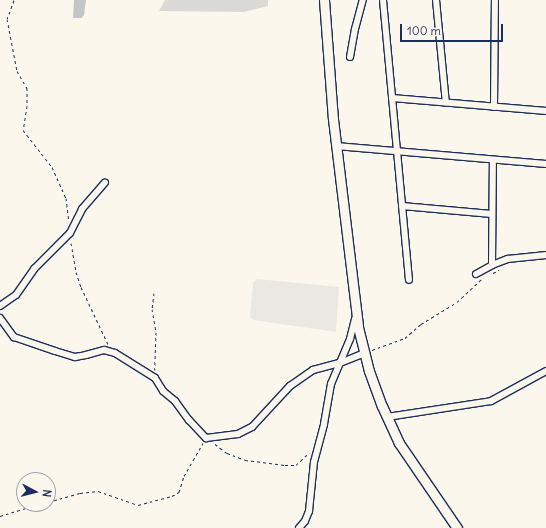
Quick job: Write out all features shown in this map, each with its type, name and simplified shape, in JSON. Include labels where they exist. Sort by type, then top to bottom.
[{"type":"street","points":[[324,0],[336,146],[356,316],[369,371],[387,417],[403,450],[457,528]]},
{"type":"street","points":[[350,57],[355,29],[364,0]]},
{"type":"street","points":[[383,0],[409,280]]},
{"type":"street","points":[[436,0],[446,103]]},
{"type":"street","points":[[494,107],[495,0]]},
{"type":"street","points":[[392,98],[546,111]]},
{"type":"street","points":[[336,146],[546,164]]},
{"type":"street","points":[[492,265],[493,160]]},
{"type":"street","points":[[0,306],[16,295],[34,269],[70,233],[82,209],[105,183]]},
{"type":"street","points":[[402,206],[492,214]]},
{"type":"street","points":[[476,274],[492,265],[508,259],[534,255],[546,255]]},
{"type":"street","points":[[299,528],[305,521],[309,511],[314,462],[331,384],[350,339],[356,316]]},
{"type":"street","points":[[0,318],[14,337],[55,351],[75,357],[86,356],[104,350],[115,353],[155,378],[163,391],[176,401],[189,420],[206,438],[238,434],[252,427],[290,386],[313,370],[340,363],[365,353]]},
{"type":"street","points":[[387,417],[491,401],[546,371]]},
{"type":"path","points":[[14,0],[7,18],[17,70],[27,88],[27,106],[23,130],[52,167],[66,198],[76,272],[81,287],[109,346],[115,353]]},
{"type":"path","points":[[493,273],[500,270]]},
{"type":"path","points":[[365,353],[405,338],[421,324],[457,302],[486,276]]},
{"type":"path","points":[[154,293],[152,308],[156,332],[155,378]]},
{"type":"path","points":[[56,500],[80,493],[98,491],[138,505],[172,496],[179,492],[184,476],[206,438],[228,453],[245,460],[286,465],[296,465],[319,442]]},
{"type":"path","points":[[0,516],[16,511]]},
{"type":"shaded area","points":[[165,0],[268,0],[268,6],[244,12],[159,11]]},
{"type":"shaded area","points":[[257,279],[339,287],[336,332],[254,320],[250,317],[253,283]]},
{"type":"building","points":[[74,0],[84,0],[82,18],[73,18]]}]
